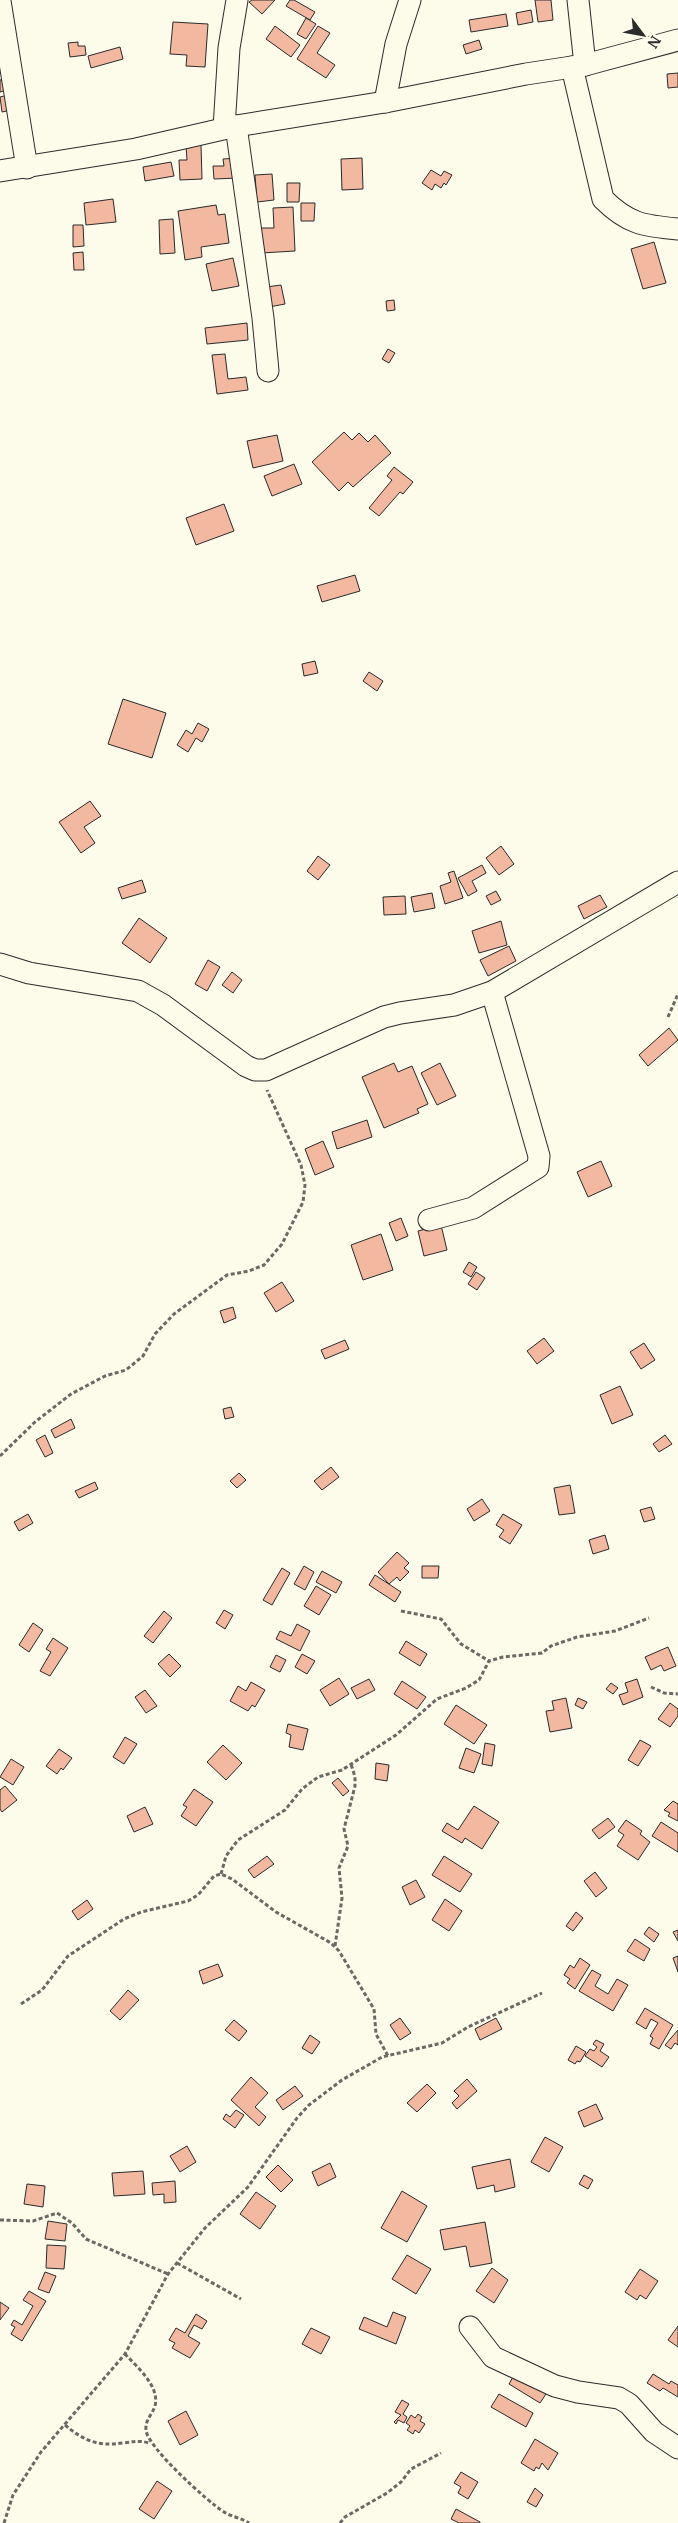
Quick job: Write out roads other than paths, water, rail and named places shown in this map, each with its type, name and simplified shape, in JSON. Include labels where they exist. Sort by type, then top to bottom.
[{"type":"street","points":[[237,0],[229,48],[230,127],[263,318],[268,371]]},
{"type":"street","points":[[385,102],[396,44],[410,0]]},
{"type":"street","points":[[578,0],[579,66],[603,200],[619,215],[637,223],[678,229]]},
{"type":"street","points":[[0,1],[27,168]]},
{"type":"street","points":[[0,171],[136,149],[230,127],[385,102],[526,74],[579,66],[678,40]]},
{"type":"street","points":[[0,964],[29,973],[138,991],[163,1005],[246,1066],[255,1070],[266,1070],[384,1017],[454,1005],[492,992],[678,882]]},
{"type":"street","points":[[429,1220],[473,1208],[531,1174],[538,1167],[539,1156],[492,992]]},
{"type":"street","points":[[470,2327],[493,2357],[554,2386],[578,2392],[619,2398],[629,2404],[654,2432],[678,2448]]}]
